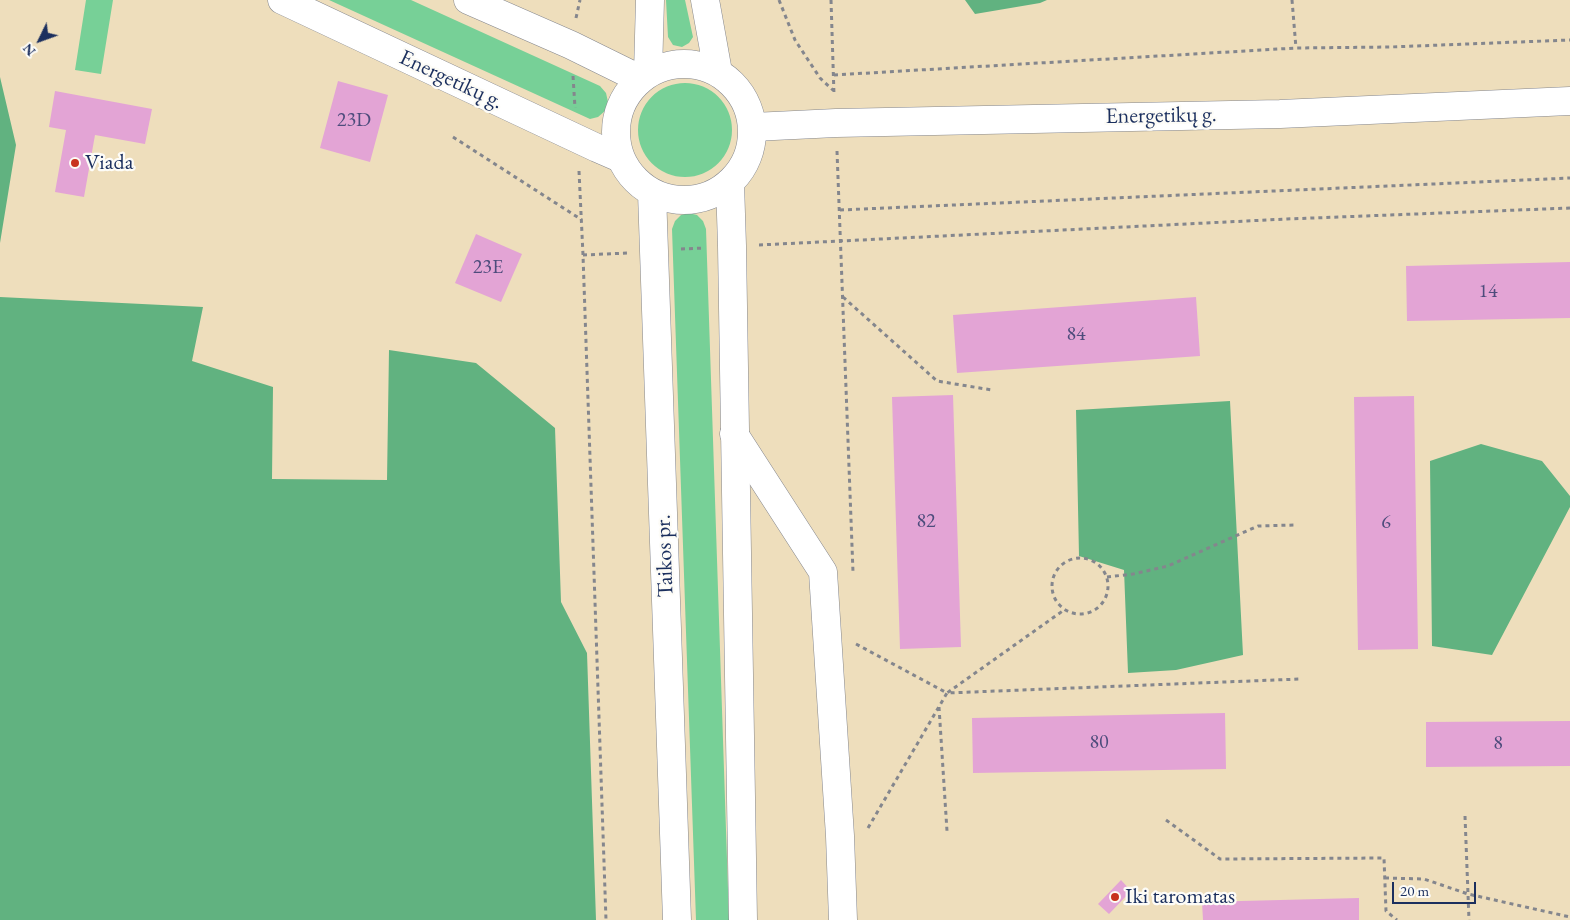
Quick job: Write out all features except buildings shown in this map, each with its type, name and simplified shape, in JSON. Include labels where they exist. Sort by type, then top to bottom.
[{"type":"main road","name":"Energetikų g.","points":[[282,0],[620,158]]},
{"type":"main road","points":[[468,0],[644,76]]},
{"type":"main road","points":[[644,76],[650,0]]},
{"type":"main road","points":[[705,0],[718,72]]},
{"type":"main road","points":[[671,64],[695,64],[718,72],[735,86],[747,105],[753,127],[751,148],[743,167],[730,183],[712,194],[692,200],[671,199],[652,193],[633,178],[620,158],[615,137],[617,115],[626,95],[644,76],[671,64]]},
{"type":"main road","name":"Energetikų g.","points":[[753,127],[836,123],[1280,114],[1570,101]]},
{"type":"main road","points":[[730,183],[743,920]]},
{"type":"main road","name":"Taikos pr.","points":[[652,193],[677,920]]},
{"type":"main road","points":[[734,434],[824,572],[840,836],[843,920]]},
{"type":"path","points":[[779,0],[796,40],[820,78],[834,91]]},
{"type":"path","points":[[1292,0],[1296,48]]},
{"type":"path","points":[[834,75],[1296,48],[1390,47],[1570,40]]},
{"type":"path","points":[[452,137],[582,220]]},
{"type":"path","points":[[577,139],[582,220],[606,920]]},
{"type":"path","points":[[1570,178],[840,210],[840,241],[1287,219],[1570,208]]},
{"type":"path","points":[[842,296],[937,381],[992,390]]},
{"type":"path","points":[[1107,577],[1133,574],[1168,566],[1258,526],[1294,525]]},
{"type":"path","points":[[1074,558],[1084,558],[1093,561],[1101,567],[1107,577],[1108,587],[1101,605],[1086,614],[1074,614],[1064,610],[1058,604],[1052,591],[1052,581],[1055,572],[1065,562],[1074,558]]},
{"type":"path","points":[[864,835],[947,693],[1064,610]]},
{"type":"path","points":[[856,644],[947,693],[1300,679]]},
{"type":"path","points":[[939,707],[947,831]]},
{"type":"path","points":[[1465,816],[1468,920]]},
{"type":"path","points":[[1166,820],[1220,858],[1384,858],[1386,911],[1397,920]]},
{"type":"path","points":[[1385,878],[1424,879],[1468,894],[1570,917]]},
{"type":"green space","points":[[86,0],[113,0],[101,74],[75,70]]},
{"type":"green space","points":[[329,0],[411,0],[600,86],[606,93],[608,102],[605,111],[598,117],[590,119]]},
{"type":"green space","points":[[666,0],[685,0],[693,37],[689,43],[682,47],[673,45],[668,37]]},
{"type":"green space","points":[[965,0],[1047,0],[1040,3],[975,14]]},
{"type":"green space","points":[[0,77],[16,145],[0,243]]},
{"type":"green space","points":[[685,83],[703,87],[718,97],[728,112],[732,130],[728,148],[718,163],[703,173],[685,177],[667,173],[652,163],[642,148],[638,130],[642,112],[652,97],[667,87]]},
{"type":"green space","points":[[689,213],[697,215],[703,221],[706,229],[729,920],[696,920],[672,229],[675,221],[681,215]]},
{"type":"green space","points":[[0,297],[203,307],[192,361],[273,387],[272,479],[387,480],[389,350],[476,363],[555,428],[561,602],[587,653],[596,920],[0,920]]},
{"type":"green space","points":[[1230,401],[1243,655],[1176,670],[1128,673],[1124,570],[1079,556],[1076,410]]},
{"type":"green space","points":[[1481,444],[1542,461],[1570,496],[1570,507],[1492,655],[1432,646],[1430,461]]},
{"type":"place","name":"Viada","points":[[75,163]]},
{"type":"place","name":"Iki taromatas","points":[[1115,897]]}]
